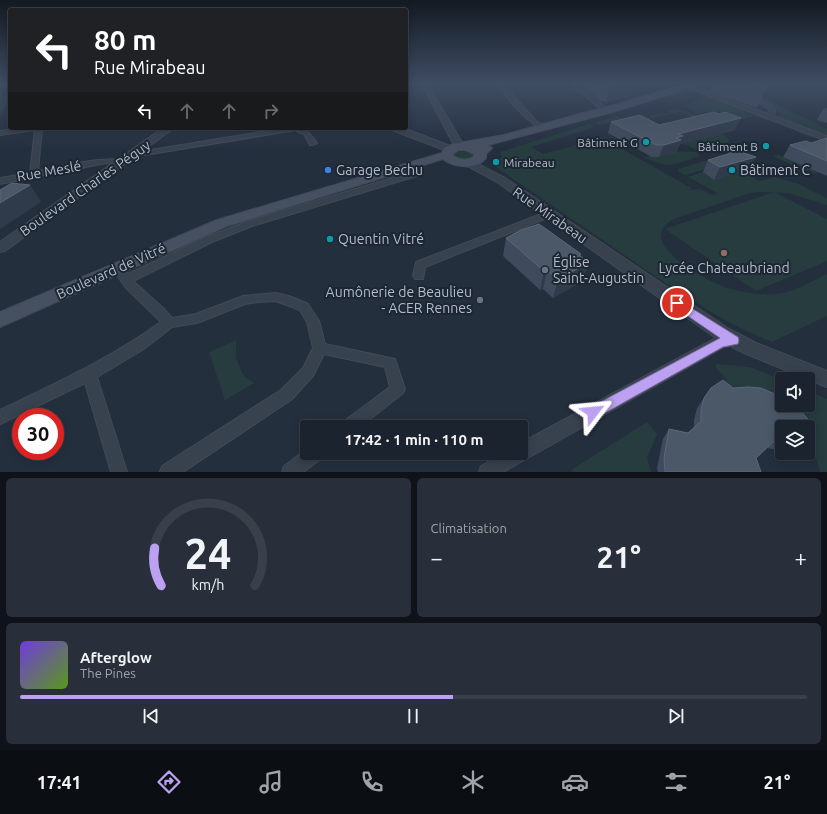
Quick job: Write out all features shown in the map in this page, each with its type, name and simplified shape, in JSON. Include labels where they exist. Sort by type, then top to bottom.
[{"type":"main road","name":"Boulevard de Vitré","points":[[463,154],[506,138],[625,105]]},
{"type":"main road","name":"Boulevard de Vitré","points":[[0,320],[222,223],[429,159],[463,154],[487,147],[506,138]]},
{"type":"street","points":[[436,105],[463,154]]},
{"type":"street","points":[[519,105],[534,122],[543,127]]},
{"type":"street","points":[[599,105],[606,111]]},
{"type":"street","points":[[744,105],[827,139]]},
{"type":"street","points":[[767,105],[772,108],[772,113],[770,116]]},
{"type":"street","points":[[0,133],[21,130]]},
{"type":"street","points":[[34,174],[39,130]]},
{"type":"street","name":"Boulevard Charles Péguy","points":[[0,248],[166,130]]},
{"type":"street","points":[[135,152],[145,154],[273,130]]},
{"type":"street","points":[[299,130],[306,132],[313,143]]},
{"type":"street","name":"Rue Mirabeau","points":[[400,130],[463,154],[709,326],[734,340],[827,379]]},
{"type":"street","name":"Rue Meslé","points":[[0,181],[106,161],[121,162]]},
{"type":"street","points":[[126,280],[208,240],[249,224],[416,173],[415,164]]},
{"type":"street","points":[[419,276],[420,265],[549,214]]},
{"type":"street","points":[[118,268],[130,285],[159,311],[169,324]]},
{"type":"street","points":[[0,417],[89,374],[139,345],[169,324],[197,318],[243,300],[258,298],[276,297],[288,300],[304,307],[313,320],[320,348],[308,372],[286,395],[168,472]]},
{"type":"street","points":[[528,449],[721,342],[734,340]]},
{"type":"street","points":[[320,348],[390,363],[398,389],[357,420]]},
{"type":"street","points":[[89,374],[119,472]]},
{"type":"street","points":[[290,472],[306,460]]},
{"type":"street","points":[[487,472],[508,460]]},
{"type":"green space","points":[[732,105],[814,137],[807,137],[790,128],[754,116],[735,121],[723,119],[706,112],[698,114],[685,106]]},
{"type":"green space","points":[[771,105],[778,105],[827,129],[827,138],[779,118],[780,114]]},
{"type":"green space","points":[[675,109],[689,112],[699,118],[666,133],[649,124],[658,124],[665,127],[693,118],[680,112],[634,123],[618,120],[601,125],[595,123],[615,116],[632,119],[645,116],[647,118],[652,116],[650,115],[669,113],[667,111]]},
{"type":"green space","points":[[589,124],[595,127],[531,147],[543,154],[603,138],[691,188],[689,190],[701,189],[712,195],[717,193],[688,177],[703,172],[714,180],[741,172],[760,181],[774,177],[796,183],[827,198],[827,205],[788,193],[750,193],[674,219],[663,228],[661,238],[666,249],[676,259],[689,268],[715,283],[743,292],[767,294],[787,292],[827,274],[827,316],[772,342],[754,335],[687,297],[496,167],[502,156],[500,152]]},
{"type":"green space","points":[[722,133],[730,140],[723,144],[710,143],[698,139]]},
{"type":"green space","points":[[674,139],[694,140],[713,146],[697,150]]},
{"type":"green space","points":[[457,149],[467,149],[475,154],[474,158],[464,161],[451,156],[451,153]]},
{"type":"green space","points":[[673,151],[696,152],[700,156],[666,165],[644,157]]},
{"type":"green space","points":[[779,155],[819,172],[813,174],[772,156]]},
{"type":"green space","points":[[711,159],[716,159],[723,164],[685,175],[678,171],[678,169]]},
{"type":"green space","points":[[774,192],[827,219],[827,261],[756,291],[665,229]]},
{"type":"green space","points":[[236,340],[236,358],[243,375],[254,383],[225,400],[209,352]]},
{"type":"green space","points":[[718,364],[750,367],[775,377],[775,402],[762,392],[731,386],[715,366]]},
{"type":"green space","points":[[815,394],[827,399],[827,472],[820,472],[815,453],[815,420],[799,420],[788,412],[815,412]]},
{"type":"green space","points":[[647,422],[657,434],[647,458],[651,472],[573,472],[571,470]]},
{"type":"building","points":[[714,112],[719,114],[725,112],[741,118],[678,134],[683,136],[676,138],[681,140],[664,145],[656,145],[611,122],[640,115],[659,125]]},
{"type":"building","points":[[827,138],[827,161],[790,145],[806,141],[811,143]]},
{"type":"building","points":[[732,149],[756,157],[720,167],[708,160],[728,154]]},
{"type":"building","points":[[12,183],[30,185],[0,203],[0,190]]},
{"type":"building","points":[[539,224],[581,254],[579,255],[589,263],[558,279],[547,270],[544,271],[506,238],[521,230]]},
{"type":"building","points":[[723,380],[733,388],[761,388],[775,394],[775,412],[802,412],[809,420],[775,420],[775,440],[756,458],[761,472],[665,472],[664,458],[669,429],[688,433],[701,421],[701,410],[704,398],[711,388]]},
{"type":"place","name":"Bâtiment G","points":[[646,142]]},
{"type":"place","name":"Bâtiment B","points":[[766,146]]},
{"type":"place","name":"Mirabeau","points":[[496,162]]},
{"type":"place","name":"Garage Bechu","points":[[328,170]]},
{"type":"place","name":"Bâtiment C","points":[[732,170]]},
{"type":"place","name":"Quentin Vitré","points":[[330,239]]},
{"type":"place","name":"Lycée Chateaubriand","points":[[724,253]]},
{"type":"place","name":"Église Saint-Augustin","points":[[545,270]]},
{"type":"place","name":"Aumônerie de Beaulieu - ACER Rennes","points":[[480,300]]},
{"type":"route","points":[[593,412],[721,342],[734,340],[709,326],[677,303]]}]
